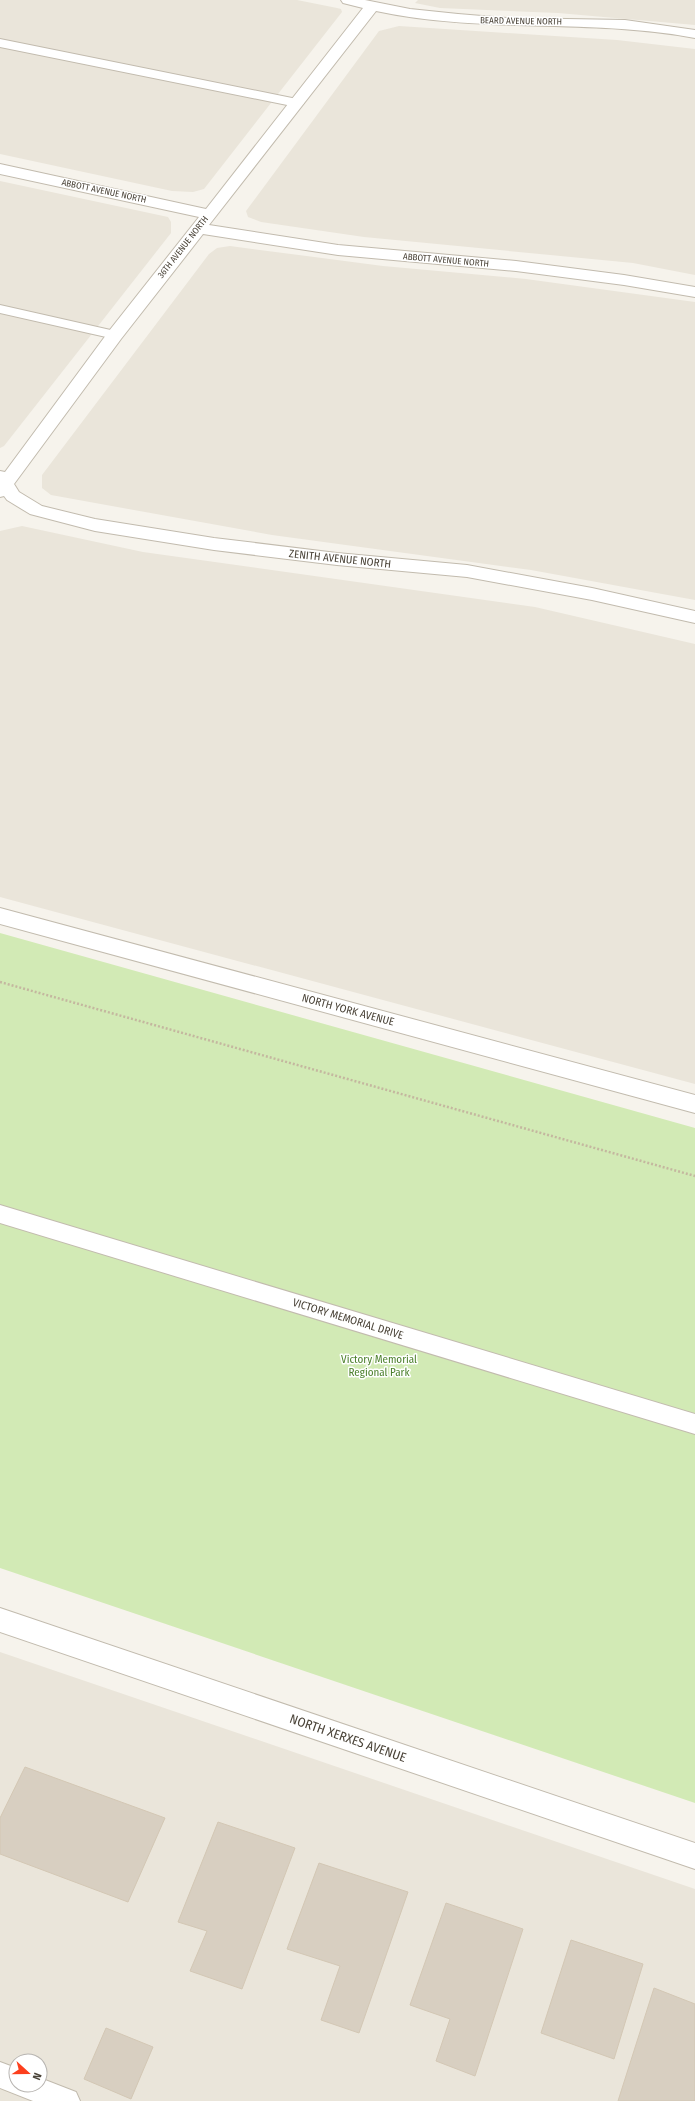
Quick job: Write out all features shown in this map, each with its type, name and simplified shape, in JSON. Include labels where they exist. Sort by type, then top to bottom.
[{"type":"street","name":"BEARD AVENUE NORTH","points":[[348,0],[372,7],[474,20],[603,22],[676,30],[695,34]]},
{"type":"street","name":"36TH AVENUE NORTH","points":[[2,483],[198,228],[372,7]]},
{"type":"street","name":"ABBOTT AVENUE NORTH","points":[[0,169],[209,214]]},
{"type":"street","name":"ABBOTT AVENUE NORTH","points":[[198,228],[338,250],[516,266],[624,280],[695,292]]},
{"type":"street","name":"ZENITH AVENUE NORTH","points":[[2,483],[13,496],[36,510],[95,525],[214,544],[337,559],[466,571],[592,594],[695,617]]},
{"type":"street","name":"NORTH YORK AVENUE","points":[[0,916],[695,1104]]},
{"type":"street","name":"VICTORY MEMORIAL DRIVE","points":[[0,1214],[695,1424]]},
{"type":"street","name":"NORTH XERXES AVENUE","points":[[0,1620],[695,1856]]},
{"type":"lane","points":[[0,43],[297,103]]},
{"type":"lane","points":[[0,309],[115,335]]},
{"type":"lane","points":[[46,2093],[67,2101]]},
{"type":"path","points":[[0,982],[695,1176]]},
{"type":"shaded area","points":[[0,0],[297,0],[341,9],[342,12],[204,189],[193,192],[172,191],[0,154]]},
{"type":"shaded area","points":[[418,0],[695,0],[695,25],[558,13],[440,8],[415,3]]},
{"type":"shaded area","points":[[399,26],[617,40],[695,49],[695,275],[633,263],[364,237],[261,222],[248,217],[246,211],[379,31]]},
{"type":"shaded area","points":[[0,181],[168,217],[171,222],[171,233],[4,446],[0,448]]},
{"type":"shaded area","points":[[230,246],[383,266],[526,279],[695,302],[695,600],[531,570],[272,535],[51,495],[42,488],[42,475],[209,254],[217,248]]},
{"type":"shaded area","points":[[22,526],[143,552],[535,607],[695,644],[695,1084],[0,897],[0,531]]},
{"type":"shaded area","points":[[0,1652],[695,1889],[695,2101],[0,2101]]},
{"type":"green space","name":"Victory Memorial Regional Park","points":[[0,933],[695,1128],[695,1803],[0,1568]]},
{"type":"building","points":[[25,1767],[165,1818],[128,1902],[0,1854],[0,1818]]},
{"type":"building","points":[[218,1822],[295,1848],[242,1989],[190,1971],[207,1931],[178,1922]]},
{"type":"building","points":[[319,1863],[408,1892],[359,2033],[321,2020],[340,1966],[287,1949]]},
{"type":"building","points":[[446,1903],[523,1929],[475,2076],[436,2061],[450,2019],[410,2005]]},
{"type":"building","points":[[571,1940],[643,1964],[614,2059],[541,2033]]},
{"type":"building","points":[[654,1988],[695,2004],[695,2101],[618,2101]]},
{"type":"building","points":[[106,2028],[153,2047],[131,2099],[84,2079]]}]
